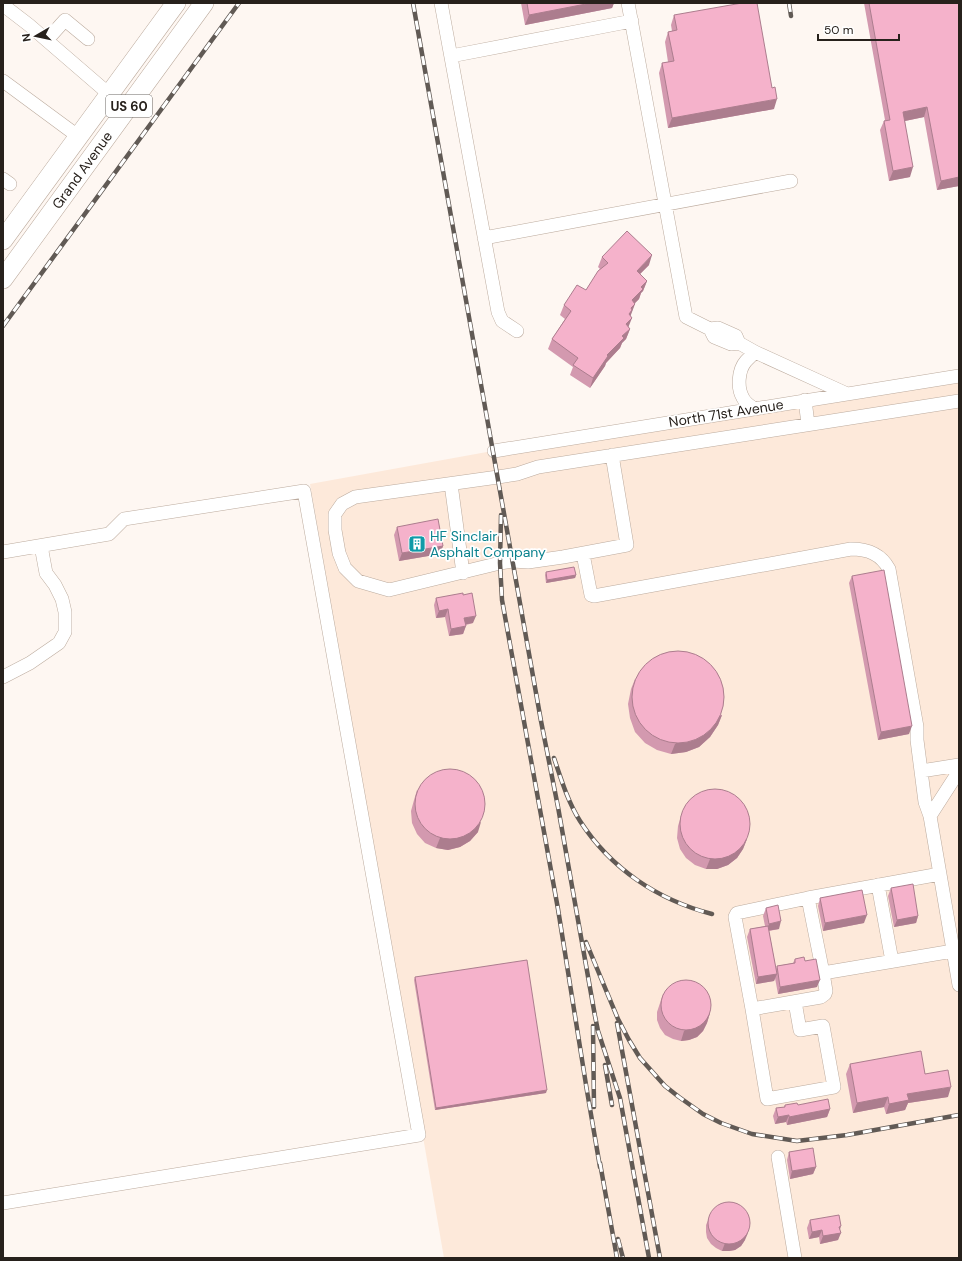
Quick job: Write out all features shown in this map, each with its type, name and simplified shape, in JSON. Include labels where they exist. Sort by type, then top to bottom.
[{"type":"highway","name":"Grand Avenue","points":[[3,240],[176,3]]},
{"type":"highway","name":"Grand Avenue","points":[[3,279],[204,3]]},
{"type":"highway","points":[[36,194],[54,209]]},
{"type":"lane","points":[[441,3],[500,317],[502,321],[517,331]]},
{"type":"lane","points":[[628,3],[686,317],[710,329],[718,328],[736,336],[739,343],[755,352],[845,393]]},
{"type":"lane","points":[[3,5],[30,25],[110,94]]},
{"type":"lane","points":[[47,40],[64,20],[88,39]]},
{"type":"lane","points":[[451,56],[632,22]]},
{"type":"lane","points":[[3,81],[79,137]]},
{"type":"lane","points":[[484,238],[791,182]]},
{"type":"lane","points":[[755,352],[745,362],[739,377],[739,386],[742,398],[747,404],[755,409]]},
{"type":"lane","name":"North 71st Avenue","points":[[494,451],[845,393],[959,376]]},
{"type":"lane","points":[[805,400],[808,424]]},
{"type":"lane","name":"North 71st Avenue","points":[[612,455],[627,546],[528,562],[507,562],[388,590],[358,581],[345,568],[339,553],[335,530],[335,514],[342,504],[354,497],[517,474],[538,467],[612,455],[808,424],[959,401]]},
{"type":"lane","points":[[451,484],[463,572]]},
{"type":"lane","points":[[3,552],[109,534],[124,520],[304,491],[419,1135],[3,1202]]},
{"type":"lane","points":[[3,677],[59,643],[65,632],[64,605],[55,585],[46,573],[41,546]]},
{"type":"lane","points":[[583,554],[589,589],[591,595],[594,596],[851,549],[866,550],[874,553],[881,559],[889,569],[917,727],[917,740],[925,802],[930,816],[959,986]]},
{"type":"lane","points":[[921,771],[959,765]]},
{"type":"lane","points":[[930,816],[959,771]]},
{"type":"lane","points":[[795,1002],[800,1030],[823,1026],[834,1087],[767,1099],[735,917],[737,913],[808,898],[940,874]]},
{"type":"lane","points":[[878,885],[892,961]]},
{"type":"lane","points":[[752,1009],[821,997],[825,994],[826,991],[823,973],[808,898]]},
{"type":"lane","points":[[823,973],[953,951]]},
{"type":"lane","points":[[778,1156],[795,1258]]},
{"type":"shaded area","points":[[959,375],[959,1258],[444,1258],[310,484],[509,448]]},
{"type":"building","points":[[527,3],[591,3],[529,15]]},
{"type":"building","points":[[742,3],[757,3],[772,88],[775,87],[777,99],[672,118],[662,63],[674,61],[668,32],[677,30],[674,15]]},
{"type":"building","points":[[869,3],[959,3],[959,177],[941,181],[927,107],[903,112],[913,167],[893,171],[884,121],[890,120]]},
{"type":"building","points":[[627,231],[652,255],[637,271],[647,281],[641,287],[643,289],[632,300],[635,304],[631,308],[632,310],[629,314],[632,318],[626,324],[630,329],[622,336],[624,338],[607,355],[608,356],[593,378],[573,365],[578,358],[552,339],[571,311],[564,305],[577,285],[586,290],[598,271],[608,263],[602,257]]},
{"type":"building","name":"HF Sinclair Asphalt Company","points":[[438,519],[443,546],[402,553],[397,527]]},
{"type":"building","points":[[574,567],[576,575],[547,580],[546,572]]},
{"type":"building","points":[[884,570],[912,726],[881,732],[852,576]]},
{"type":"building","points":[[463,593],[463,595],[472,593],[476,616],[464,618],[466,626],[451,629],[448,609],[439,611],[436,598]]},
{"type":"building","points":[[678,651],[696,654],[711,664],[721,679],[724,697],[721,715],[711,730],[696,740],[678,743],[660,740],[645,730],[635,715],[632,697],[635,679],[645,664],[660,654]]},
{"type":"building","points":[[443,769],[457,769],[470,775],[479,784],[483,790],[485,804],[483,818],[475,829],[464,837],[457,839],[443,839],[436,837],[425,829],[417,818],[415,811],[415,797],[417,790],[425,779],[436,771]]},
{"type":"building","points":[[715,789],[734,795],[744,805],[750,824],[744,843],[734,853],[715,859],[696,853],[686,843],[680,824],[686,805],[696,795]]},
{"type":"building","points":[[913,884],[918,916],[897,920],[891,888]]},
{"type":"building","points":[[862,890],[867,915],[825,923],[820,898]]},
{"type":"building","points":[[778,905],[781,921],[769,924],[766,908]]},
{"type":"building","points":[[768,926],[777,974],[758,977],[750,929]]},
{"type":"building","points":[[804,957],[805,961],[816,959],[820,980],[780,987],[777,966],[795,963],[795,959]]},
{"type":"building","points":[[527,960],[547,1090],[436,1108],[415,977]]},
{"type":"building","points":[[681,980],[691,980],[704,987],[711,1000],[711,1010],[704,1023],[691,1030],[681,1030],[672,1026],[665,1019],[661,1010],[661,1000],[665,991],[672,984]]},
{"type":"building","points":[[921,1051],[925,1074],[948,1070],[951,1087],[907,1094],[909,1100],[889,1104],[888,1097],[857,1103],[850,1064]]},
{"type":"building","points":[[828,1099],[830,1109],[789,1117],[789,1115],[778,1117],[776,1108],[785,1107],[785,1105],[797,1103],[798,1105]]},
{"type":"building","points":[[813,1148],[816,1167],[792,1171],[789,1152]]},
{"type":"building","points":[[729,1202],[744,1208],[750,1223],[744,1238],[729,1244],[714,1238],[708,1223],[714,1208]]},
{"type":"building","points":[[839,1215],[841,1226],[839,1227],[841,1233],[823,1236],[822,1230],[812,1232],[810,1220]]},
{"type":"railway","points":[[3,326],[239,3]]},
{"type":"railway","points":[[413,3],[595,1016],[598,1031],[620,1098],[649,1258]]},
{"type":"railway","points":[[789,3],[791,16]]},
{"type":"railway","points":[[501,515],[500,563],[502,600],[558,909],[600,1167]]},
{"type":"railway","points":[[554,758],[565,790],[576,814],[592,838],[606,854],[621,868],[655,891],[692,908],[712,914]]},
{"type":"railway","points":[[586,942],[618,1019],[640,1058],[665,1086],[703,1114],[721,1123],[752,1134],[797,1141],[847,1135],[959,1115]]},
{"type":"railway","points":[[617,1023],[660,1258]]},
{"type":"railway","points":[[593,1026],[594,1107]]},
{"type":"railway","points":[[605,1065],[612,1105]]},
{"type":"railway","points":[[600,1163],[617,1258]]},
{"type":"railway","points":[[618,1239],[623,1258]]},
{"type":"place","name":"HF Sinclair Asphalt Company","points":[[417,544]]}]
